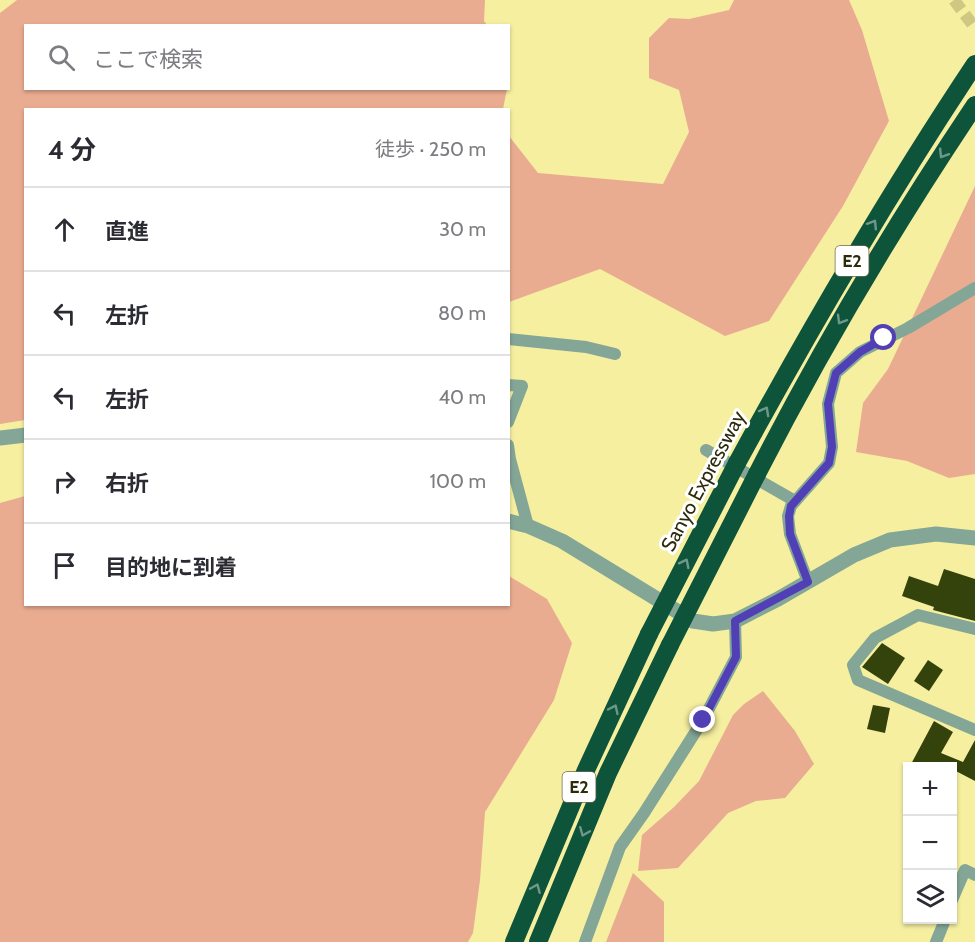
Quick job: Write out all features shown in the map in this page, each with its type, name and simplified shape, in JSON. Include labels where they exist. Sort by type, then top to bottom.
[{"type":"highway","name":"Sanyo Expressway","points":[[513,942],[586,770],[649,634],[737,463],[780,383],[868,233],[975,64]]},
{"type":"highway","name":"E2","points":[[538,942],[608,773],[798,393],[887,244],[975,105]]},
{"type":"street","points":[[808,582],[790,534],[789,516],[791,506],[829,463],[832,447],[828,404],[836,373],[860,352],[908,328],[975,288]]},
{"type":"street","points":[[510,339],[586,347],[615,354]]},
{"type":"street","points":[[510,385],[522,386],[510,417]]},
{"type":"street","points":[[0,438],[24,435]]},
{"type":"street","points":[[706,450],[795,501]]},
{"type":"street","points":[[510,459],[528,526]]},
{"type":"street","points":[[510,521],[528,526],[562,542],[693,621],[713,624],[735,621],[854,555],[890,540],[936,534],[975,538]]},
{"type":"street","points":[[975,629],[918,615],[875,638],[853,665],[858,680],[975,730]]},
{"type":"street","points":[[585,942],[620,847],[703,720],[736,657],[735,621]]},
{"type":"street","points":[[957,888],[965,870],[975,875]]},
{"type":"street","points":[[936,942],[943,924]]},
{"type":"shaded area","points":[[17,0],[485,0],[484,21],[486,24],[24,24],[24,90],[507,90],[503,108],[24,108],[24,420],[0,424],[0,13]]},
{"type":"shaded area","points":[[734,0],[849,0],[862,30],[889,121],[843,206],[769,321],[725,336],[600,269],[510,302],[510,137],[538,173],[663,184],[689,132],[679,90],[649,78],[649,38],[669,18],[689,19],[729,10]]},
{"type":"shaded area","points":[[975,186],[975,474],[949,478],[907,461],[856,452],[863,403],[888,369]]},
{"type":"shaded area","points":[[24,496],[24,606],[510,606],[510,577],[547,599],[572,643],[554,700],[485,812],[480,880],[473,933],[468,942],[0,942],[0,503]]},
{"type":"shaded area","points":[[763,691],[795,731],[814,764],[785,798],[756,801],[728,813],[678,868],[638,871],[642,835],[699,781],[733,715]]},
{"type":"shaded area","points":[[633,873],[664,902],[664,942],[606,942]]},
{"type":"building","points":[[944,569],[975,579],[975,621],[933,610],[934,607],[902,596],[909,576],[938,586]]},
{"type":"building","points":[[882,643],[905,658],[888,684],[862,667]]},
{"type":"building","points":[[928,660],[943,670],[929,691],[914,681]]},
{"type":"building","points":[[873,705],[890,708],[885,733],[867,729]]},
{"type":"building","points":[[934,721],[953,732],[941,753],[963,762],[975,740],[975,781],[957,772],[957,762],[912,762]]},
{"type":"tunnel","points":[[954,0],[975,28]]},
{"type":"route","points":[[703,720],[736,657],[735,621],[808,582],[790,534],[791,506],[820,476],[829,463],[832,447],[828,404],[836,373],[860,352],[884,338]]}]
